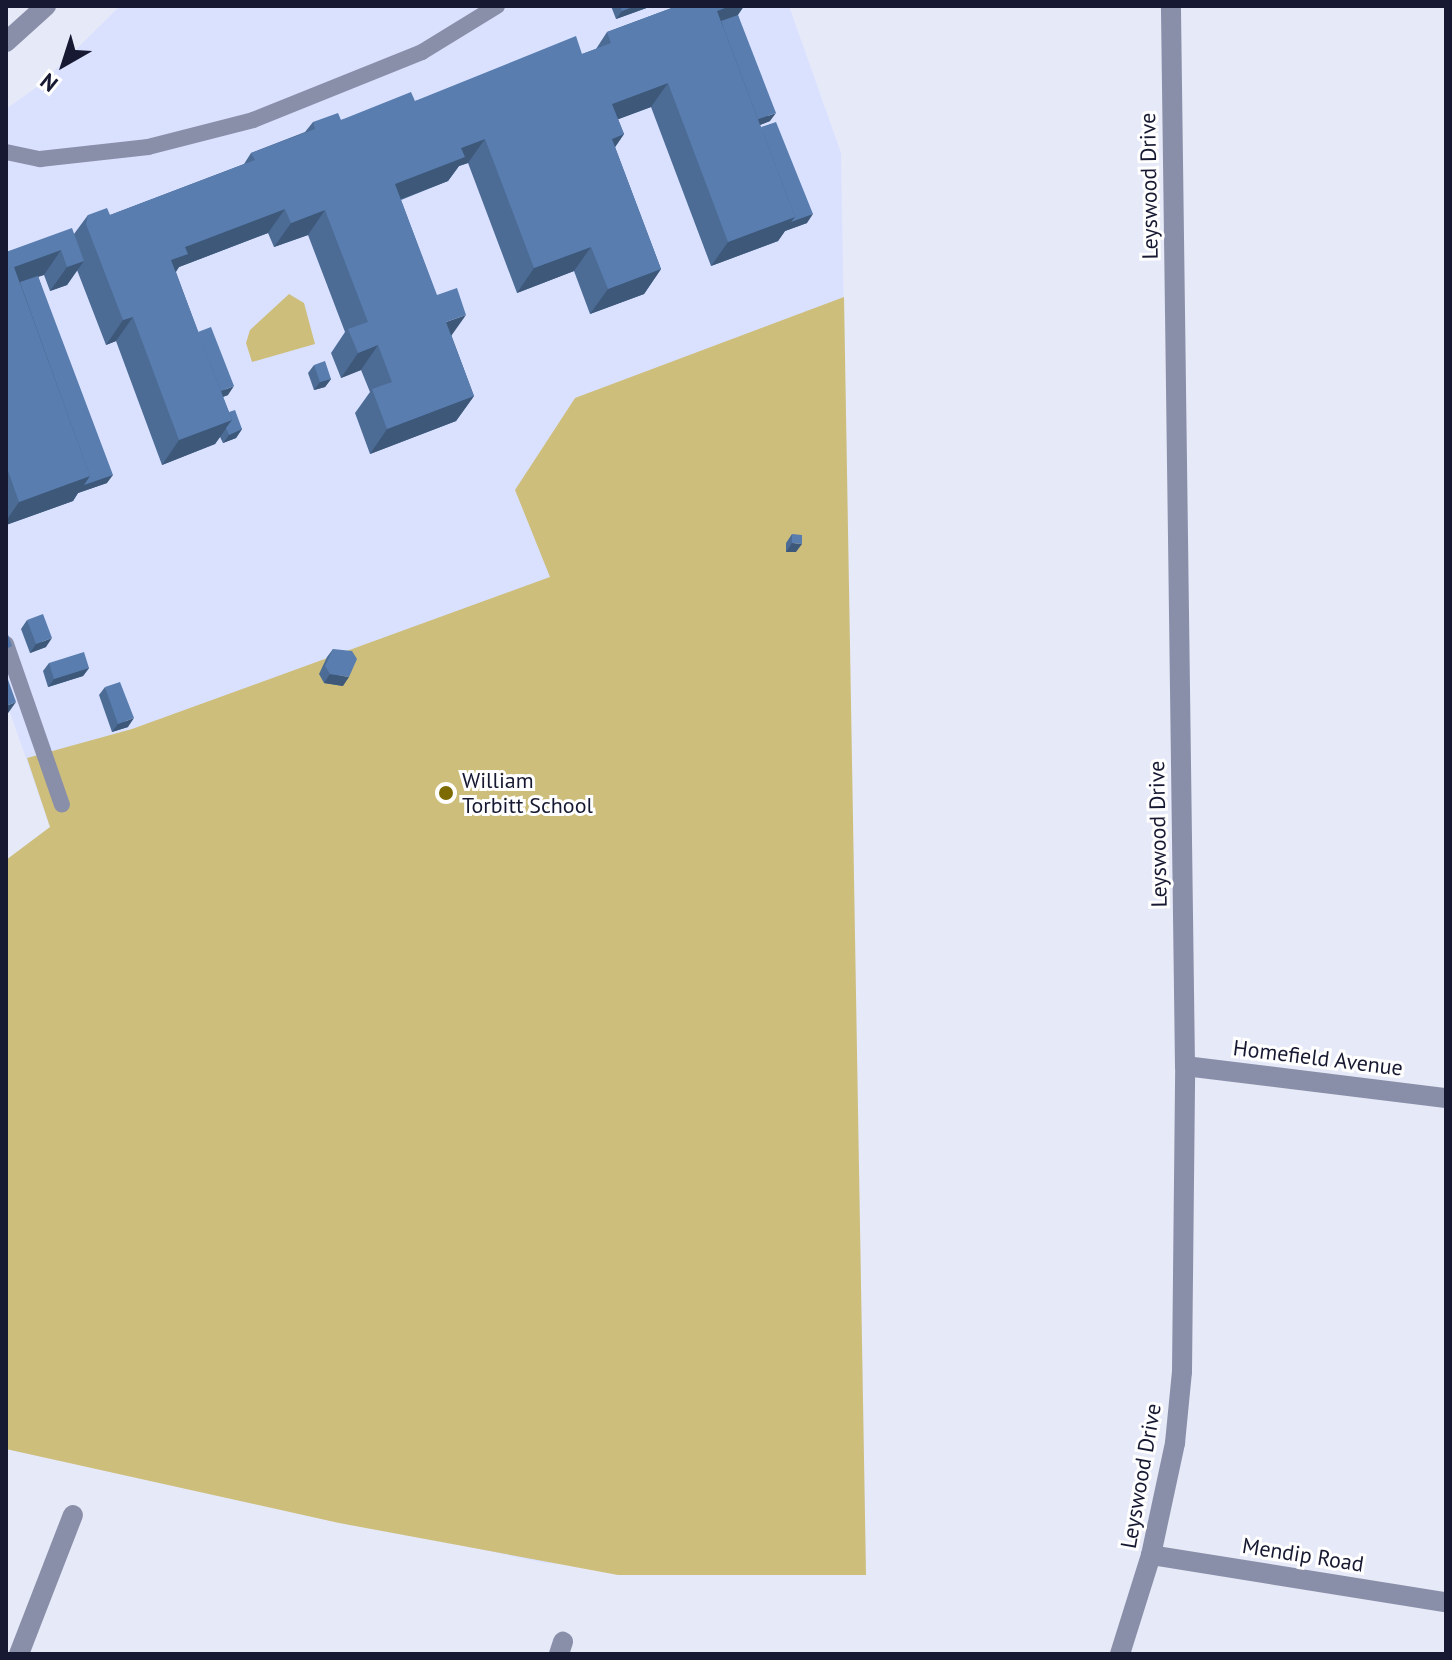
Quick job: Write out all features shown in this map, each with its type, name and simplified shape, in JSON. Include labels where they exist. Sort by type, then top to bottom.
[{"type":"street","points":[[6,42],[46,6]]},
{"type":"street","name":"Leyswood Drive","points":[[1120,1654],[1151,1555],[1175,1443],[1182,1372],[1185,1066],[1171,6]]},
{"type":"street","name":"Homefield Avenue","points":[[1185,1066],[1446,1098]]},
{"type":"street","points":[[19,1654],[73,1515]]},
{"type":"street","name":"Mendip Road","points":[[1151,1555],[1446,1602]]},
{"type":"lane","points":[[6,152],[40,159],[148,147],[253,120],[422,52],[497,6]]},
{"type":"lane","points":[[6,644],[62,805]]},
{"type":"shaded area","name":"William Torbitt School","points":[[120,6],[789,6],[841,153],[866,1575],[545,1563],[6,1449],[6,860],[50,827],[6,701],[6,109],[41,84]]},
{"type":"shaded area","points":[[289,294],[304,303],[315,344],[252,362],[246,343],[250,330]]},
{"type":"shaded area","name":"William Torbitt School","points":[[844,297],[866,1575],[618,1575],[339,1523],[6,1449],[6,860],[50,827],[27,758],[132,729],[550,577],[515,490],[575,398]]},
{"type":"building","points":[[677,6],[730,6],[717,11],[795,217],[728,242],[668,83],[612,104],[624,134],[612,139],[661,269],[608,289],[591,247],[534,268],[485,139],[461,148],[465,157],[395,184],[437,295],[457,288],[466,315],[446,322],[474,396],[387,429],[372,389],[392,382],[378,345],[358,353],[348,329],[368,322],[325,210],[291,223],[285,209],[185,247],[188,254],[171,260],[232,420],[179,440],[133,317],[123,320],[86,224],[88,215],[107,208],[110,215],[255,160],[251,153],[315,129],[313,122],[338,113],[341,120],[411,92],[415,101],[576,36],[582,54],[611,43],[607,32]]},
{"type":"building","points":[[738,15],[776,113],[758,119],[721,21]]},
{"type":"building","points":[[776,122],[813,214],[791,222],[795,217],[761,127]]},
{"type":"building","points":[[72,228],[84,261],[67,267],[61,250],[14,267],[90,476],[19,502],[6,465],[6,252]]},
{"type":"building","points":[[38,276],[113,475],[84,485],[90,476],[20,282]]},
{"type":"building","points":[[211,327],[234,386],[221,391],[198,332]]},
{"type":"building","points":[[325,361],[331,379],[320,382],[314,365]]},
{"type":"building","points":[[235,410],[242,429],[229,435],[226,428],[232,420],[229,412]]},
{"type":"building","points":[[792,534],[802,535],[802,544],[792,543]]},
{"type":"building","points":[[43,614],[52,638],[36,644],[27,620]]},
{"type":"building","points":[[6,629],[12,646],[6,649]]},
{"type":"building","points":[[333,649],[352,651],[357,659],[349,677],[330,674],[325,666]]},
{"type":"building","points":[[84,652],[89,668],[54,679],[49,663]]},
{"type":"building","points":[[6,674],[16,702],[6,706]]},
{"type":"building","points":[[120,682],[134,718],[118,724],[105,687]]},
{"type":"place","name":"William Torbitt School","points":[[446,793]]}]
